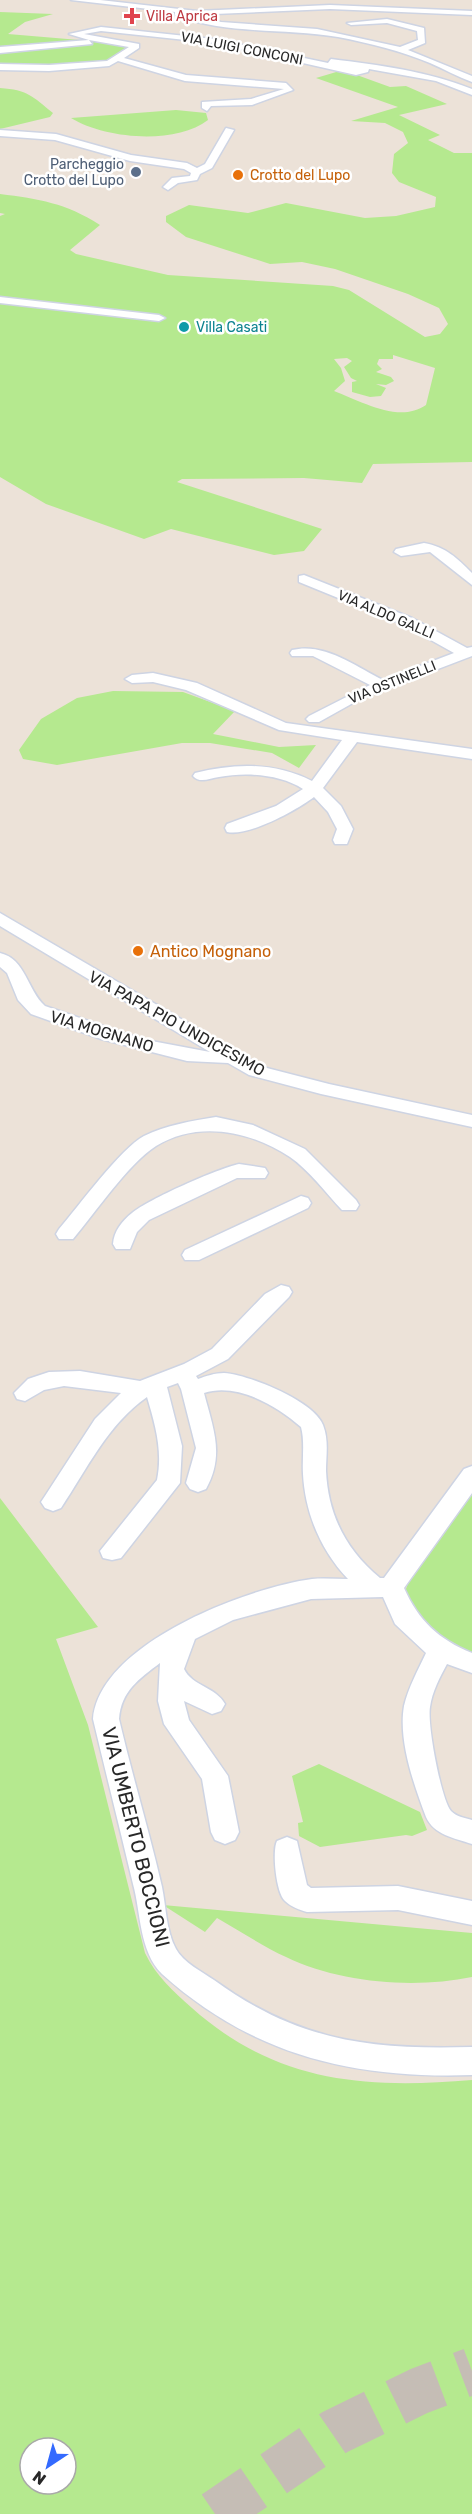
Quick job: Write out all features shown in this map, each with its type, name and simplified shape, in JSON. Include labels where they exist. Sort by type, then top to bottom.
[{"type":"street","points":[[75,0],[182,11],[236,12],[377,6],[472,12]]},
{"type":"street","points":[[160,0],[197,4],[228,3]]},
{"type":"street","points":[[472,12],[330,7],[248,13],[178,13],[248,28],[297,29],[400,50],[436,61],[472,79]]},
{"type":"street","points":[[351,23],[387,21],[420,30],[422,41],[400,50]]},
{"type":"street","name":"VIA LUIGI CONCONI","points":[[116,58],[136,46],[73,34],[101,29],[214,41],[354,71],[365,70],[331,62],[399,70],[440,79],[472,92]]},
{"type":"street","points":[[0,50],[98,40]]},
{"type":"street","points":[[0,67],[27,68],[96,64],[108,63],[116,58],[185,78],[271,84],[286,86],[289,90],[252,102],[205,104],[207,108]]},
{"type":"street","points":[[168,187],[175,180],[194,178],[196,172],[209,166],[229,130]]},
{"type":"street","points":[[0,133],[56,137],[130,158],[187,166],[196,172]]},
{"type":"street","points":[[0,300],[159,318]]},
{"type":"street","points":[[401,552],[419,546],[428,546],[442,553],[472,581]]},
{"type":"street","name":"VIA ALDO GALLI","points":[[304,579],[407,621],[469,652]]},
{"type":"street","points":[[297,653],[310,651],[318,653],[382,685]]},
{"type":"street","name":"VIA OSTINELLI","points":[[314,719],[346,700],[469,652]]},
{"type":"street","points":[[132,679],[162,677],[219,696],[264,721],[284,727],[472,754]]},
{"type":"street","points":[[232,828],[262,820],[280,811],[323,780],[353,736]]},
{"type":"street","points":[[201,776],[221,770],[251,769],[314,786],[329,800],[341,818],[345,829],[341,840]]},
{"type":"street","name":"VIA PAPA PIO UNDICESIMO","points":[[0,918],[256,1071],[472,1121]]},
{"type":"street","name":"VIA MOGNANO","points":[[0,958],[15,971],[27,1000],[38,1010],[138,1043],[200,1058],[232,1057]]},
{"type":"street","points":[[66,1234],[134,1154],[150,1141],[190,1127],[216,1123],[246,1129],[298,1153],[349,1205]]},
{"type":"street","points":[[123,1244],[124,1234],[130,1225],[142,1215],[230,1173],[239,1170],[258,1173]]},
{"type":"street","points":[[192,1255],[301,1203]]},
{"type":"street","points":[[187,1381],[222,1353],[261,1308],[282,1292]]},
{"type":"street","points":[[25,1393],[44,1380],[58,1377],[149,1386],[187,1381],[215,1382],[235,1383],[282,1403],[311,1423],[315,1480],[326,1526],[350,1569],[382,1587],[404,1617],[440,1651],[472,1663]]},
{"type":"street","points":[[187,1381],[207,1448],[198,1483]]},
{"type":"street","points":[[53,1502],[110,1418],[128,1398],[149,1386]]},
{"type":"street","points":[[112,1551],[168,1483],[171,1472],[168,1429],[149,1386]]},
{"type":"street","points":[[382,1587],[472,1475]]},
{"type":"street","name":"VIA UMBERTO BOCCIONI","points":[[382,1587],[330,1586],[285,1595],[226,1612],[184,1633],[127,1674],[118,1684],[107,1705],[106,1719],[159,1943],[167,1960],[252,2024],[291,2040],[381,2061],[472,2061]]},
{"type":"street","points":[[184,1633],[171,1669],[171,1701],[177,1724],[215,1776],[225,1832]]},
{"type":"street","points":[[440,1651],[423,1687],[417,1709],[418,1736],[439,1817],[451,1826],[472,1832]]},
{"type":"street","points":[[171,1669],[179,1685],[212,1704]]},
{"type":"street","points":[[287,1849],[294,1892],[307,1900],[398,1898],[472,1913]]},
{"type":"green space","points":[[0,12],[53,14],[25,22],[8,34],[127,44],[132,47],[102,63],[47,67],[0,65]]},
{"type":"green space","points":[[343,70],[390,87],[406,86],[447,104],[399,115],[440,135],[428,140],[454,153],[472,153],[472,462],[373,464],[362,483],[304,478],[182,479],[177,482],[322,529],[304,551],[274,555],[171,529],[144,539],[46,504],[0,477],[0,216],[5,214],[0,213],[0,194],[52,203],[76,212],[100,225],[70,250],[76,254],[168,275],[333,286],[349,290],[425,337],[440,334],[448,324],[439,308],[408,294],[335,269],[302,262],[270,264],[186,237],[166,222],[166,216],[189,205],[248,213],[286,203],[365,218],[396,216],[435,207],[436,197],[399,182],[392,173],[394,154],[408,143],[403,132],[385,123],[351,121],[398,107],[316,78]],"holes":[[[393,355],[435,368],[426,405],[415,410],[392,412],[334,391],[345,381],[341,368],[334,359],[347,358],[352,361],[344,367],[351,378],[357,381],[352,382],[352,392],[370,397],[381,396],[386,388],[376,384],[386,385],[394,381],[391,377],[376,372],[382,369],[377,364],[379,359],[393,359]]]},
{"type":"green space","points":[[0,88],[17,90],[29,95],[53,113],[50,117],[0,129]]},
{"type":"green space","points":[[176,110],[206,113],[208,120],[194,128],[177,133],[140,136],[102,131],[71,118]]},
{"type":"green space","points":[[113,691],[183,692],[235,711],[213,734],[279,747],[316,745],[299,768],[272,753],[210,743],[182,743],[57,765],[23,759],[19,750],[41,719],[77,698]]},
{"type":"green space","points":[[472,1486],[472,1653],[440,1636],[419,1615],[404,1595],[410,1577]]},
{"type":"green space","points":[[0,1498],[98,1627],[56,1639],[88,1725],[145,1953],[160,1976],[192,2008],[224,2033],[256,2052],[289,2066],[323,2076],[359,2081],[433,2083],[472,2080],[472,2514],[0,2514]]},
{"type":"green space","points":[[319,1764],[420,1812],[427,1830],[412,1836],[320,1847],[299,1836],[298,1823],[303,1822],[292,1776]]},
{"type":"green space","points":[[163,1905],[472,1933],[472,1977],[450,1981],[402,1983],[330,1973],[277,1953],[217,1918],[205,1932]]},
{"type":"tunnel","points":[[215,2514],[335,2432],[419,2391],[472,2371]]},
{"type":"place","name":"Villa Aprica","points":[[132,16]]},
{"type":"place","name":"Parcheggio Crotto del Lupo","points":[[136,172]]},
{"type":"place","name":"Crotto del Lupo","points":[[238,175]]},
{"type":"place","name":"Villa Casati","points":[[184,327]]},
{"type":"place","name":"Antico Mognano","points":[[138,951]]}]
